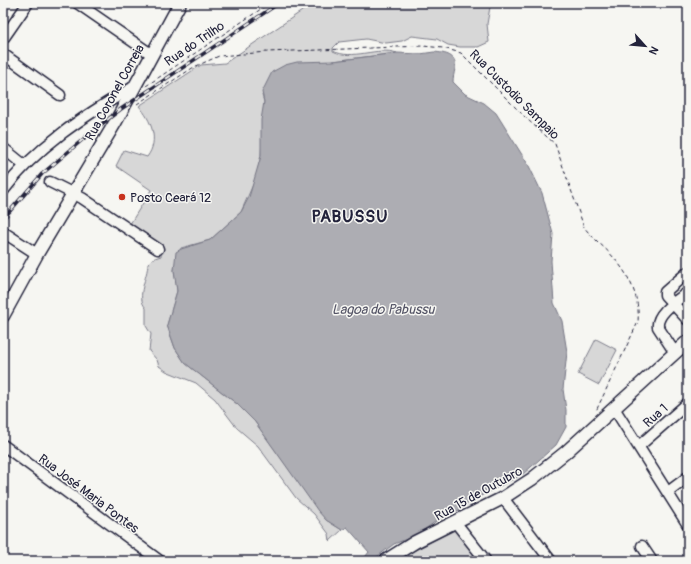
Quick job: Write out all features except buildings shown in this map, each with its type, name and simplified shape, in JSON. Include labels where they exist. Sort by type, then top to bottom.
[{"type":"main road","name":"Rua Coronel Correia","points":[[3,316],[71,194],[114,123],[150,54],[180,3]]},
{"type":"main road","name":"Rua 15 de Outubro","points":[[384,561],[415,542],[456,523],[503,498],[546,470],[688,341]]},
{"type":"street","points":[[3,39],[28,3]]},
{"type":"street","points":[[79,4],[150,54]]},
{"type":"street","points":[[3,54],[60,95]]},
{"type":"street","points":[[3,191],[24,165],[82,119],[132,88]]},
{"type":"street","points":[[3,148],[24,165]]},
{"type":"street","points":[[50,182],[71,194],[82,198],[158,249]]},
{"type":"street","points":[[3,232],[37,254]]},
{"type":"street","points":[[688,272],[665,292],[666,297],[688,320]]},
{"type":"street","points":[[675,353],[658,327],[658,322],[662,314],[688,292]]},
{"type":"street","name":"Rua 1","points":[[639,446],[688,403]]},
{"type":"street","points":[[614,408],[688,524]]},
{"type":"street","name":"Rua José Maria Pontes","points":[[3,445],[160,561]]},
{"type":"street","points":[[668,492],[688,477]]},
{"type":"street","points":[[503,498],[551,561]]},
{"type":"street","points":[[456,523],[486,561]]},
{"type":"street","points":[[642,546],[652,561]]},
{"type":"path","name":"Rua do Trilho","points":[[145,86],[270,3]]},
{"type":"path","name":"Rua Custodio Sampaio","points":[[133,108],[194,67],[219,56],[274,51],[423,46],[443,48],[461,53],[528,120],[555,144],[584,227],[592,238],[614,257],[634,291],[639,311],[638,322],[596,412]]},
{"type":"shaded area","points":[[310,3],[523,3],[490,7],[487,24],[489,42],[478,47],[448,45],[437,39],[412,36],[402,41],[386,43],[366,39],[339,42],[333,48],[333,51],[341,54],[349,55],[381,51],[397,53],[333,61],[262,95],[264,102],[261,156],[255,180],[241,212],[210,240],[181,248],[174,270],[177,291],[167,325],[175,348],[185,363],[237,404],[255,422],[326,520],[342,530],[330,541],[329,534],[314,514],[296,498],[258,446],[237,428],[215,399],[196,383],[166,371],[159,366],[157,360],[149,351],[151,334],[146,326],[146,308],[143,303],[142,293],[148,263],[152,259],[161,256],[162,247],[130,224],[151,190],[116,166],[124,150],[147,157],[151,151],[153,144],[152,130],[147,117],[139,106],[201,65],[225,63],[302,11]]},
{"type":"shaded area","points":[[596,339],[617,350],[599,385],[578,374]]},
{"type":"shaded area","points":[[455,529],[480,561],[395,561]]},
{"type":"water","name":"Lagoa do Pabussu","points":[[434,52],[446,54],[453,58],[455,61],[455,69],[453,82],[465,94],[484,103],[496,113],[529,166],[542,193],[553,234],[551,261],[554,303],[562,321],[567,352],[563,389],[566,410],[566,427],[556,445],[523,474],[473,500],[459,510],[439,519],[417,535],[394,544],[371,561],[362,561],[369,552],[347,527],[342,530],[326,520],[318,511],[255,422],[237,404],[185,363],[175,348],[167,325],[177,291],[174,270],[176,252],[210,240],[241,212],[249,197],[261,156],[261,120],[264,102],[262,92],[272,72],[285,65],[297,62],[333,61],[397,53],[420,54]]},
{"type":"railway","points":[[3,219],[42,174],[94,130],[121,109],[279,3]]},
{"type":"place","name":"Posto Ceará 12","points":[[122,197]]},
{"type":"district","name":"PABUSSU","points":[[350,216]]}]
